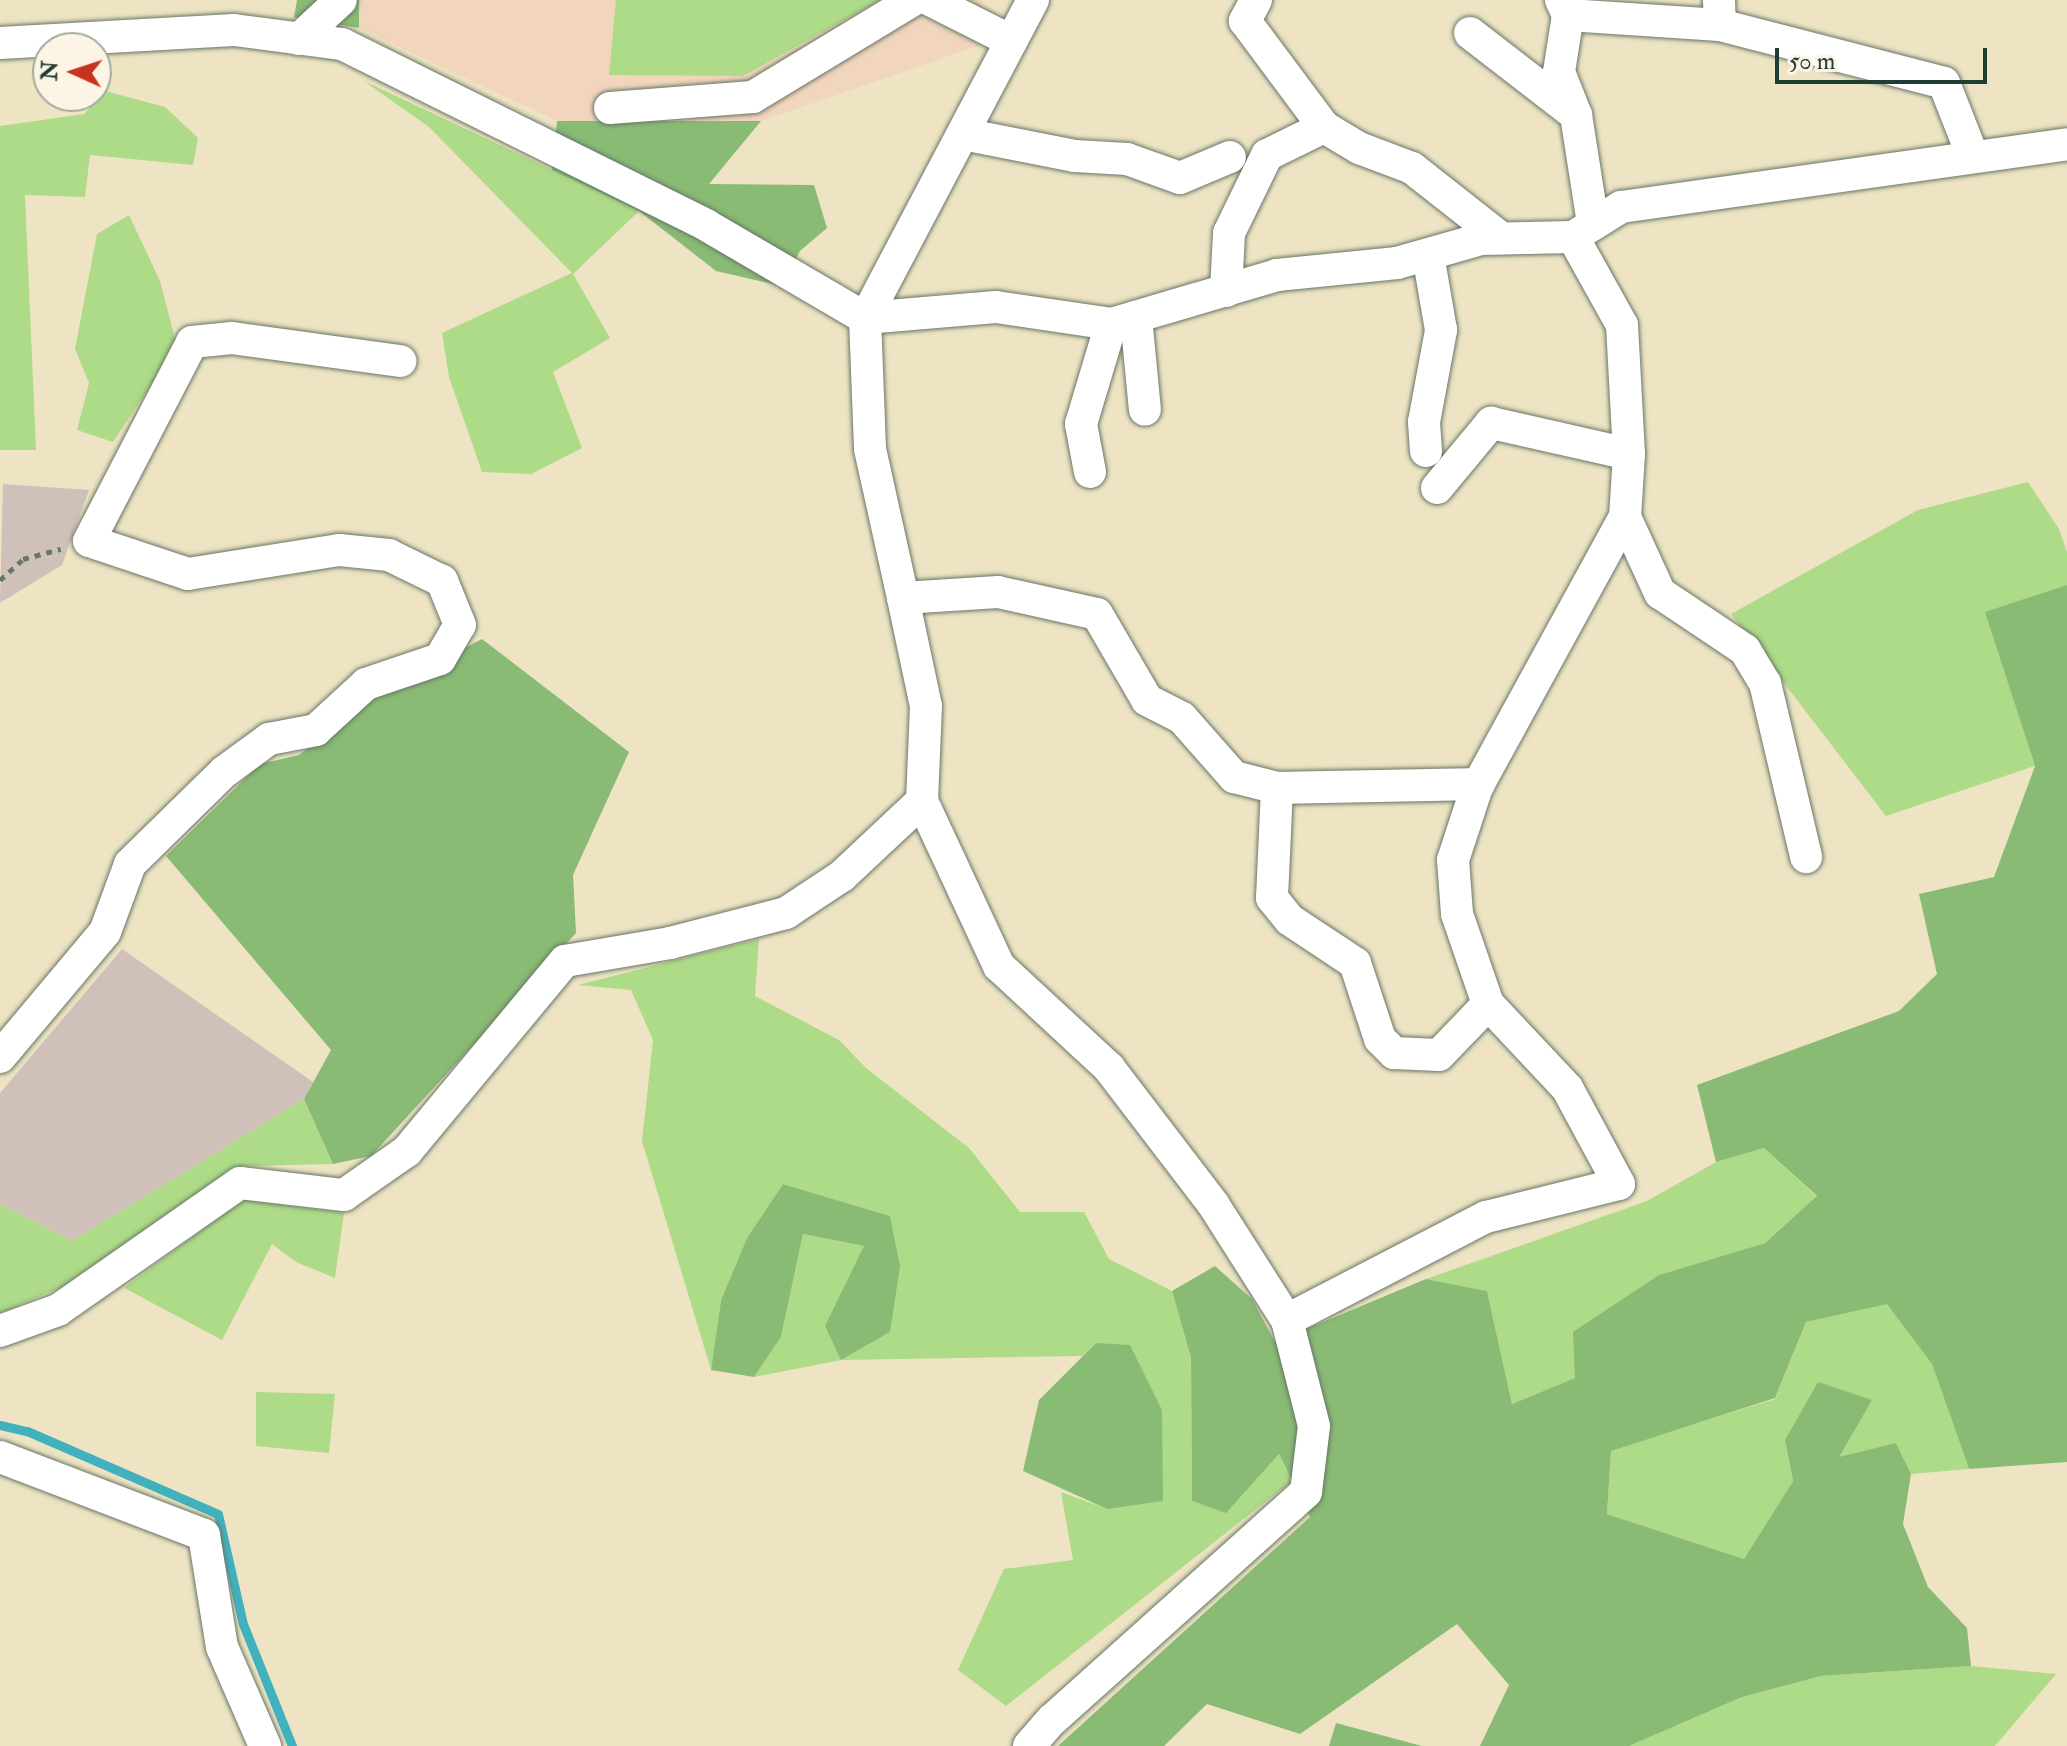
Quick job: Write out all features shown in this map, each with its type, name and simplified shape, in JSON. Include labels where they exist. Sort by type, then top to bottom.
[{"type":"street","points":[[299,39],[341,0]]},
{"type":"street","points":[[610,108],[753,97],[913,0]]},
{"type":"street","points":[[930,0],[1011,41]]},
{"type":"street","points":[[1029,1746],[1052,1720],[1306,1492],[1314,1426],[1287,1320],[1213,1204],[1109,1068],[999,966],[922,801],[926,706],[870,449],[865,318],[1033,0]]},
{"type":"street","points":[[1256,0],[1245,21],[1324,127],[1359,148],[1412,168],[1501,238]]},
{"type":"street","points":[[1287,1320],[1486,1217],[1619,1184],[1567,1088],[1488,1004],[1457,914],[1453,860],[1479,784],[1625,517],[1629,454],[1622,325],[1583,230],[1576,115],[1559,72],[1564,7],[1720,12],[1944,83],[1973,157]]},
{"type":"street","points":[[0,43],[234,30],[342,44],[706,225],[865,318],[996,307],[1123,320],[1277,275],[1397,263],[1501,238],[1583,230],[1621,207],[2067,144]]},
{"type":"street","points":[[1470,33],[1576,115]]},
{"type":"street","points":[[1226,291],[1229,233],[1267,155],[1324,127]]},
{"type":"street","points":[[963,134],[1075,156],[1127,159],[1180,178],[1230,157]]},
{"type":"street","points":[[1426,451],[1424,422],[1441,330],[1428,255]]},
{"type":"street","points":[[1123,320],[1145,410]]},
{"type":"street","points":[[1090,472],[1081,424],[1123,320]]},
{"type":"street","points":[[0,1057],[105,932],[130,864],[224,772],[269,739],[316,730],[366,684],[440,659],[460,625],[442,581],[389,555],[339,550],[188,574],[89,541],[192,342],[232,338],[400,361]]},
{"type":"street","points":[[1437,488],[1491,423],[1629,454]]},
{"type":"street","points":[[1625,517],[1660,593],[1745,650],[1765,683],[1806,857]]},
{"type":"street","points":[[903,598],[998,592],[1097,614],[1147,700],[1182,718],[1234,777],[1277,788],[1479,784]]},
{"type":"street","points":[[1277,788],[1272,898],[1290,920],[1355,963],[1380,1039],[1394,1053],[1439,1055],[1488,1004]]},
{"type":"street","points":[[0,1331],[58,1310],[240,1183],[344,1195],[407,1151],[565,961],[670,943],[786,913],[842,876],[922,801]]},
{"type":"street","points":[[0,1457],[204,1535],[222,1647],[265,1746]]},
{"type":"path","points":[[0,580],[23,559],[89,541]]},
{"type":"shaded area","points":[[359,0],[982,0],[978,46],[761,121],[557,121],[359,28]]},
{"type":"shaded area","points":[[3,484],[89,490],[62,565],[0,603]]},
{"type":"shaded area","points":[[122,949],[313,1082],[304,1099],[72,1241],[0,1204],[0,1093]]},
{"type":"green space","points":[[297,0],[359,0],[359,28],[294,17]]},
{"type":"green space","points":[[616,0],[880,0],[743,76],[609,75]]},
{"type":"green space","points":[[364,81],[639,211],[573,274],[610,338],[553,372],[582,448],[531,474],[482,472],[449,377],[442,333],[572,273],[429,127]]},
{"type":"green space","points":[[112,93],[165,107],[198,138],[193,165],[90,155],[85,197],[25,195],[36,450],[0,450],[0,126],[112,112]]},
{"type":"green space","points":[[557,121],[761,121],[709,184],[814,185],[827,228],[800,251],[781,286],[716,271],[639,211],[552,170]]},
{"type":"green space","points":[[129,215],[160,281],[177,346],[113,442],[77,430],[89,383],[75,349],[97,234]]},
{"type":"green space","points":[[2028,482],[2059,529],[2067,552],[2067,585],[1986,613],[2035,766],[1886,816],[1731,614],[1918,510]]},
{"type":"green space","points":[[2067,585],[2067,1462],[1969,1469],[1932,1364],[1887,1304],[1806,1322],[1775,1398],[1611,1451],[1607,1514],[1744,1559],[1793,1481],[1785,1440],[1818,1382],[1872,1400],[1839,1457],[1896,1443],[1911,1474],[1903,1524],[1928,1587],[1967,1628],[1971,1666],[1821,1676],[1742,1697],[1629,1746],[1480,1746],[1509,1685],[1457,1624],[1300,1734],[1207,1704],[1164,1746],[1058,1746],[1310,1517],[1279,1454],[1226,1513],[1192,1501],[1191,1358],[1172,1291],[1215,1266],[1252,1299],[1275,1342],[1426,1279],[1487,1291],[1512,1404],[1575,1378],[1573,1332],[1659,1275],[1765,1243],[1817,1196],[1764,1148],[1716,1162],[1697,1085],[1899,1011],[1937,974],[1919,894],[1994,877],[2035,766],[1985,612]]},
{"type":"green space","points":[[482,639],[629,752],[573,875],[576,933],[371,1156],[333,1164],[304,1099],[331,1050],[166,856],[260,764],[299,755],[374,695]]},
{"type":"green space","points":[[759,939],[755,996],[839,1040],[866,1068],[969,1148],[1020,1212],[1084,1212],[1109,1259],[1172,1291],[1191,1358],[1192,1501],[1226,1512],[1279,1454],[1292,1481],[1006,1706],[958,1670],[1004,1569],[1073,1560],[1061,1492],[1107,1509],[1096,1343],[1082,1356],[841,1360],[890,1332],[890,1216],[783,1184],[747,1238],[721,1300],[711,1370],[642,1141],[653,1040],[631,990],[578,985]]},
{"type":"green space","points":[[304,1099],[333,1164],[242,1166],[64,1286],[0,1313],[0,1204],[72,1241]]},
{"type":"green space","points":[[1764,1148],[1817,1197],[1765,1243],[1659,1275],[1575,1378],[1512,1404],[1487,1291],[1426,1279],[1647,1201],[1716,1162]]},
{"type":"green space","points":[[783,1184],[890,1216],[900,1266],[890,1332],[841,1360],[825,1326],[864,1246],[803,1234],[781,1337],[754,1377],[711,1370],[721,1300],[747,1238]]},
{"type":"green space","points":[[244,1199],[344,1213],[335,1278],[296,1262],[272,1244],[222,1340],[124,1288]]},
{"type":"green space","points":[[803,1234],[864,1246],[854,1272],[841,1360],[754,1377],[781,1337]]},
{"type":"green space","points":[[1888,1303],[1932,1364],[1969,1469],[1911,1474],[1896,1443],[1838,1458],[1785,1440],[1793,1481],[1744,1559],[1607,1514],[1611,1450],[1775,1399],[1806,1322]]},
{"type":"green space","points":[[1096,1343],[1130,1345],[1162,1410],[1163,1501],[1107,1509],[1023,1471],[1039,1400]]},
{"type":"green space","points":[[256,1392],[335,1394],[329,1453],[256,1446]]},
{"type":"green space","points":[[1971,1666],[2056,1674],[1995,1746],[1629,1746],[1742,1697],[1821,1676]]},
{"type":"green space","points":[[1336,1723],[1422,1746],[1329,1746]]},
{"type":"waterway","points":[[0,1425],[27,1431],[218,1514],[243,1624],[292,1746]]}]
